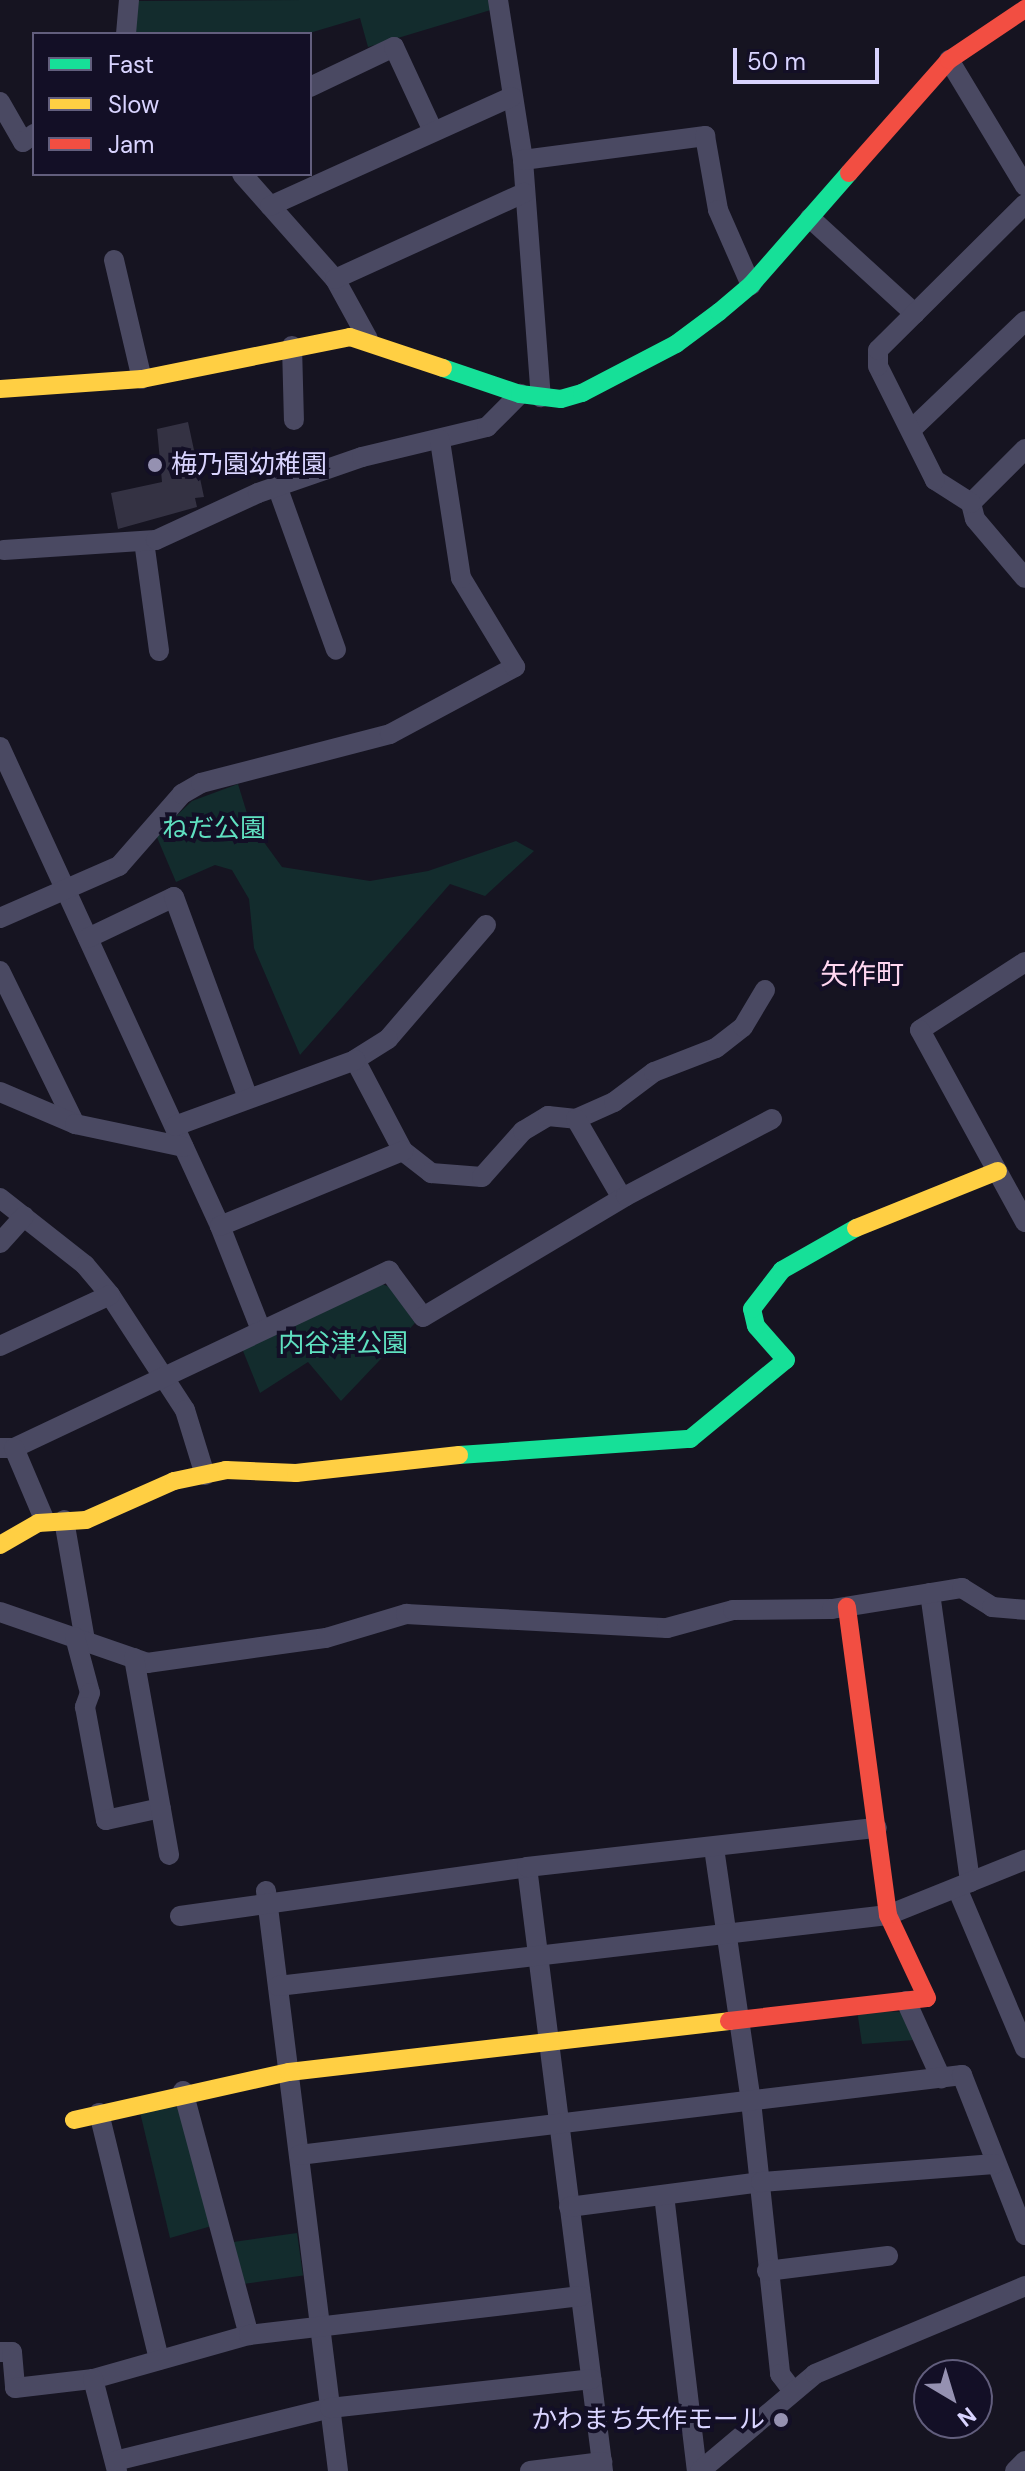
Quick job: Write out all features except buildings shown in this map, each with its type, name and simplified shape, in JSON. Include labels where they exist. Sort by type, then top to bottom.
[{"type":"street","points":[[126,32],[129,0]]},
{"type":"street","points":[[498,0],[523,160],[541,397]]},
{"type":"street","points":[[0,389],[142,379],[292,346],[368,339],[520,394],[561,399],[621,377],[676,344],[751,285],[949,60],[1025,9]]},
{"type":"street","points":[[312,86],[394,47],[433,131]]},
{"type":"street","points":[[949,60],[1025,186]]},
{"type":"street","points":[[270,206],[511,97]]},
{"type":"street","points":[[0,102],[23,142],[32,135]]},
{"type":"street","points":[[523,160],[705,136],[718,210],[751,285]]},
{"type":"street","points":[[244,176],[335,279],[368,339]]},
{"type":"street","points":[[335,279],[524,193]]},
{"type":"street","points":[[1025,204],[878,350],[878,366],[913,428],[935,480],[971,503],[975,519],[1025,578]]},
{"type":"street","points":[[810,218],[915,314]]},
{"type":"street","points":[[114,260],[142,379]]},
{"type":"street","points":[[913,428],[1025,321]]},
{"type":"street","points":[[292,346],[294,420]]},
{"type":"street","points":[[4,550],[144,541],[277,486],[362,457],[487,427],[520,394]]},
{"type":"street","points":[[0,918],[119,866],[182,794],[201,783],[390,734],[515,667],[461,578],[440,440]]},
{"type":"street","points":[[971,503],[1025,449]]},
{"type":"street","points":[[277,486],[336,650]]},
{"type":"street","points":[[144,541],[159,651]]},
{"type":"street","points":[[0,747],[220,1226],[261,1330]]},
{"type":"street","points":[[88,938],[174,897],[248,1098]]},
{"type":"street","points":[[175,1126],[355,1060],[388,1039],[486,925]]},
{"type":"street","points":[[0,971],[75,1124]]},
{"type":"street","points":[[1022,971],[920,1030],[1025,1222]]},
{"type":"street","points":[[355,1060],[403,1151],[431,1173],[482,1177],[548,1116],[576,1119],[614,1102],[654,1072],[716,1048],[743,1027],[765,990]]},
{"type":"street","points":[[0,1092],[75,1124],[184,1147]]},
{"type":"street","points":[[576,1119],[622,1198]]},
{"type":"street","points":[[161,1808],[106,1820],[85,1707],[90,1693],[55,1521],[7,1448],[389,1271],[423,1317],[622,1198],[772,1119]]},
{"type":"street","points":[[220,1226],[403,1151]]},
{"type":"street","points":[[0,1545],[55,1521],[86,1520],[174,1481],[205,1475],[296,1473],[539,1446],[690,1439],[786,1360],[756,1326],[752,1309],[782,1270],[871,1219],[998,1171]]},
{"type":"street","points":[[0,1198],[85,1265],[110,1295],[185,1410],[205,1475]]},
{"type":"street","points":[[0,1243],[24,1216]]},
{"type":"street","points":[[0,1346],[110,1295]]},
{"type":"street","points":[[0,1612],[147,1663],[326,1638],[406,1614],[667,1628],[733,1610],[847,1607],[962,1588],[992,1607],[1025,1610]]},
{"type":"street","points":[[930,1593],[963,1885],[1025,2048]]},
{"type":"street","points":[[74,2120],[183,2091],[289,2072],[927,1998],[888,1915],[847,1607]]},
{"type":"street","points":[[134,1658],[169,1855]]},
{"type":"street","points":[[180,1916],[267,1896],[877,1828]]},
{"type":"street","points":[[714,1848],[736,2020],[751,2101],[780,2374],[793,2391]]},
{"type":"street","points":[[278,1986],[888,1915],[1025,1860]]},
{"type":"street","points":[[527,1867],[602,2467],[530,2471]]},
{"type":"street","points":[[267,1896],[338,2471]]},
{"type":"street","points":[[906,2001],[941,2078]]},
{"type":"street","points":[[299,2155],[962,2075],[994,2164],[1025,2235]]},
{"type":"street","points":[[183,2091],[249,2335]]},
{"type":"street","points":[[99,2113],[159,2360]]},
{"type":"street","points":[[569,2207],[761,2182],[994,2164]]},
{"type":"street","points":[[664,2195],[698,2471]]},
{"type":"street","points":[[767,2271],[888,2256]]},
{"type":"street","points":[[698,2471],[793,2391],[828,2367],[1025,2286]]},
{"type":"street","points":[[0,2352],[12,2352],[15,2388],[93,2379],[249,2335],[581,2296]]},
{"type":"street","points":[[93,2379],[116,2466],[330,2408],[591,2379]]},
{"type":"street","points":[[1015,2471],[1025,2461]]},
{"type":"green space","points":[[492,0],[494,9],[368,47],[360,18],[312,32],[135,32],[138,1]]},
{"type":"green space","name":"ねだ公園","points":[[238,784],[250,823],[282,867],[370,881],[428,871],[516,841],[534,851],[485,896],[450,884],[300,1055],[254,948],[249,899],[232,870],[215,865],[176,882],[156,835],[192,801]]},
{"type":"green space","name":"内谷津公園","points":[[379,1283],[390,1287],[415,1323],[341,1401],[308,1362],[260,1393],[241,1346]]},
{"type":"green space","points":[[857,2010],[904,2012],[914,2040],[862,2044]]},
{"type":"green space","points":[[184,2107],[215,2225],[170,2238],[139,2108]]},
{"type":"green space","points":[[297,2233],[303,2276],[238,2285],[232,2242]]},
{"type":"traffic: fast","points":[[443,368],[520,394],[561,399],[582,393],[676,344],[719,312],[751,285],[849,173]]},
{"type":"traffic: fast","points":[[459,1455],[690,1439],[786,1360],[756,1326],[752,1309],[782,1270],[856,1228]]},
{"type":"traffic: slow","points":[[0,389],[142,379],[350,337],[443,368]]},
{"type":"traffic: slow","points":[[856,1228],[998,1171]]},
{"type":"traffic: slow","points":[[0,1545],[38,1523],[86,1520],[174,1481],[226,1470],[296,1473],[459,1455]]},
{"type":"traffic: slow","points":[[74,2120],[289,2072],[729,2021]]},
{"type":"traffic: jam","points":[[849,173],[949,60],[1025,9]]},
{"type":"traffic: jam","points":[[729,2021],[927,1998],[888,1915],[847,1607]]},
{"type":"place","name":"梅乃園幼稚園","points":[[155,465]]},
{"type":"place","name":"かわまち矢作モール","points":[[781,2420]]},
{"type":"district","name":"矢作町","points":[[862,975]]}]
